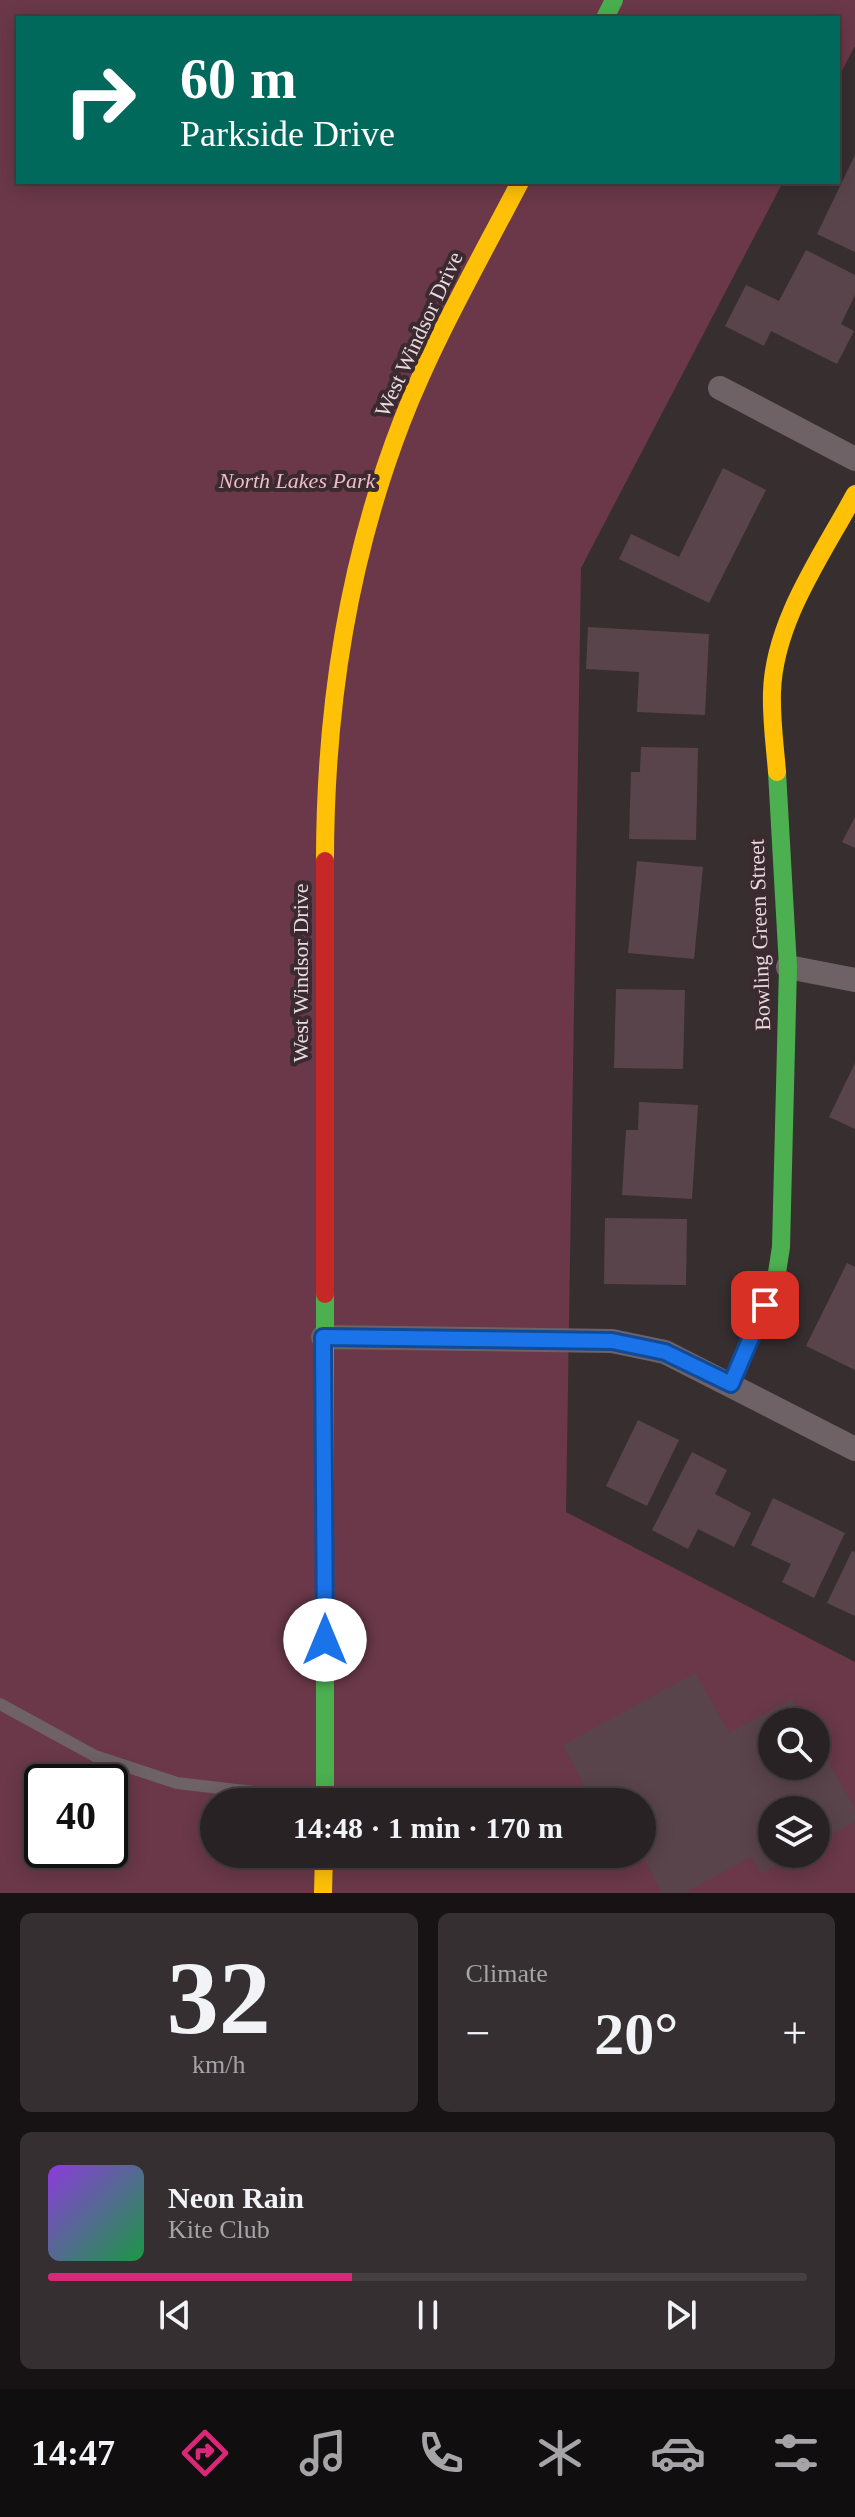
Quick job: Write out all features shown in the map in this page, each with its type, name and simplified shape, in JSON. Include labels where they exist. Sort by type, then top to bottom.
[{"type":"street","name":"West Windsor Drive","points":[[325,1788],[325,775],[330,709],[338,656],[365,539],[402,421],[436,344],[519,184]]},
{"type":"street","points":[[720,388],[855,459]]},
{"type":"street","name":"Bowling Green Street","points":[[731,1384],[776,1279],[781,1247],[788,967],[772,691],[774,662],[783,632],[855,494]]},
{"type":"street","points":[[788,967],[855,980]]},
{"type":"street","points":[[323,1337],[612,1341],[665,1352],[855,1449]]},
{"type":"street","points":[[323,1893],[324,1868]]},
{"type":"lane","points":[[0,1704],[95,1756],[177,1783],[218,1788]]},
{"type":"green space","name":"North Lakes Park","points":[[0,0],[855,0],[855,46],[840,74],[840,16],[16,16],[16,184],[782,184],[581,568],[566,1512],[855,1662],[855,1893],[0,1893]]},
{"type":"building","points":[[855,155],[855,252],[817,234]]},
{"type":"building","points":[[806,250],[855,275],[855,295],[841,324],[854,331],[837,364],[771,331],[764,346],[725,326],[746,285],[779,301]]},
{"type":"building","points":[[723,468],[766,490],[709,603],[619,559],[631,534],[679,557]]},
{"type":"building","points":[[588,627],[709,634],[705,715],[637,712],[639,672],[586,669]]},
{"type":"building","points":[[641,747],[698,748],[696,840],[629,839],[631,772],[640,772]]},
{"type":"building","points":[[855,817],[855,848],[842,842]]},
{"type":"building","points":[[637,861],[703,867],[694,959],[628,953]]},
{"type":"building","points":[[616,989],[685,990],[683,1069],[614,1068]]},
{"type":"building","points":[[855,1063],[855,1129],[829,1117]]},
{"type":"building","points":[[639,1102],[698,1105],[692,1199],[622,1195],[626,1130],[638,1130]]},
{"type":"building","points":[[605,1218],[687,1219],[686,1285],[604,1284]]},
{"type":"building","points":[[847,1263],[855,1267],[855,1370],[806,1346]]},
{"type":"building","points":[[638,1420],[679,1440],[647,1506],[606,1486]]},
{"type":"building","points":[[692,1452],[727,1470],[715,1494],[751,1513],[734,1547],[698,1529],[688,1549],[652,1530]]},
{"type":"building","points":[[773,1498],[845,1533],[814,1598],[782,1582],[791,1564],[751,1545]]},
{"type":"building","points":[[852,1551],[855,1552],[855,1616],[827,1603]]},
{"type":"building","points":[[695,1673],[729,1733],[758,1717],[758,1780],[830,1780],[830,1765],[855,1809],[855,1822],[830,1835],[830,1796],[758,1796],[758,1867],[751,1857],[684,1893],[662,1893],[649,1868],[656,1868],[656,1788],[586,1788],[563,1745]]},
{"type":"building","points":[[792,1699],[797,1708],[775,1708]]},
{"type":"traffic: fast","points":[[606,16],[614,0]]},
{"type":"traffic: fast","points":[[731,1384],[776,1279],[781,1247],[788,967],[777,772]]},
{"type":"traffic: fast","points":[[325,1294],[325,1788]]},
{"type":"traffic: slow","points":[[325,861],[329,749],[335,693],[353,583],[367,528],[402,421],[428,360],[519,184]]},
{"type":"traffic: slow","points":[[777,772],[772,692],[781,640],[802,589],[855,494]]},
{"type":"traffic: slow","points":[[323,1893],[324,1868]]},
{"type":"traffic: jam","points":[[325,861],[325,1294]]},
{"type":"route","points":[[325,1640],[323,1337],[640,1344],[665,1352],[731,1384],[765,1305]]}]
